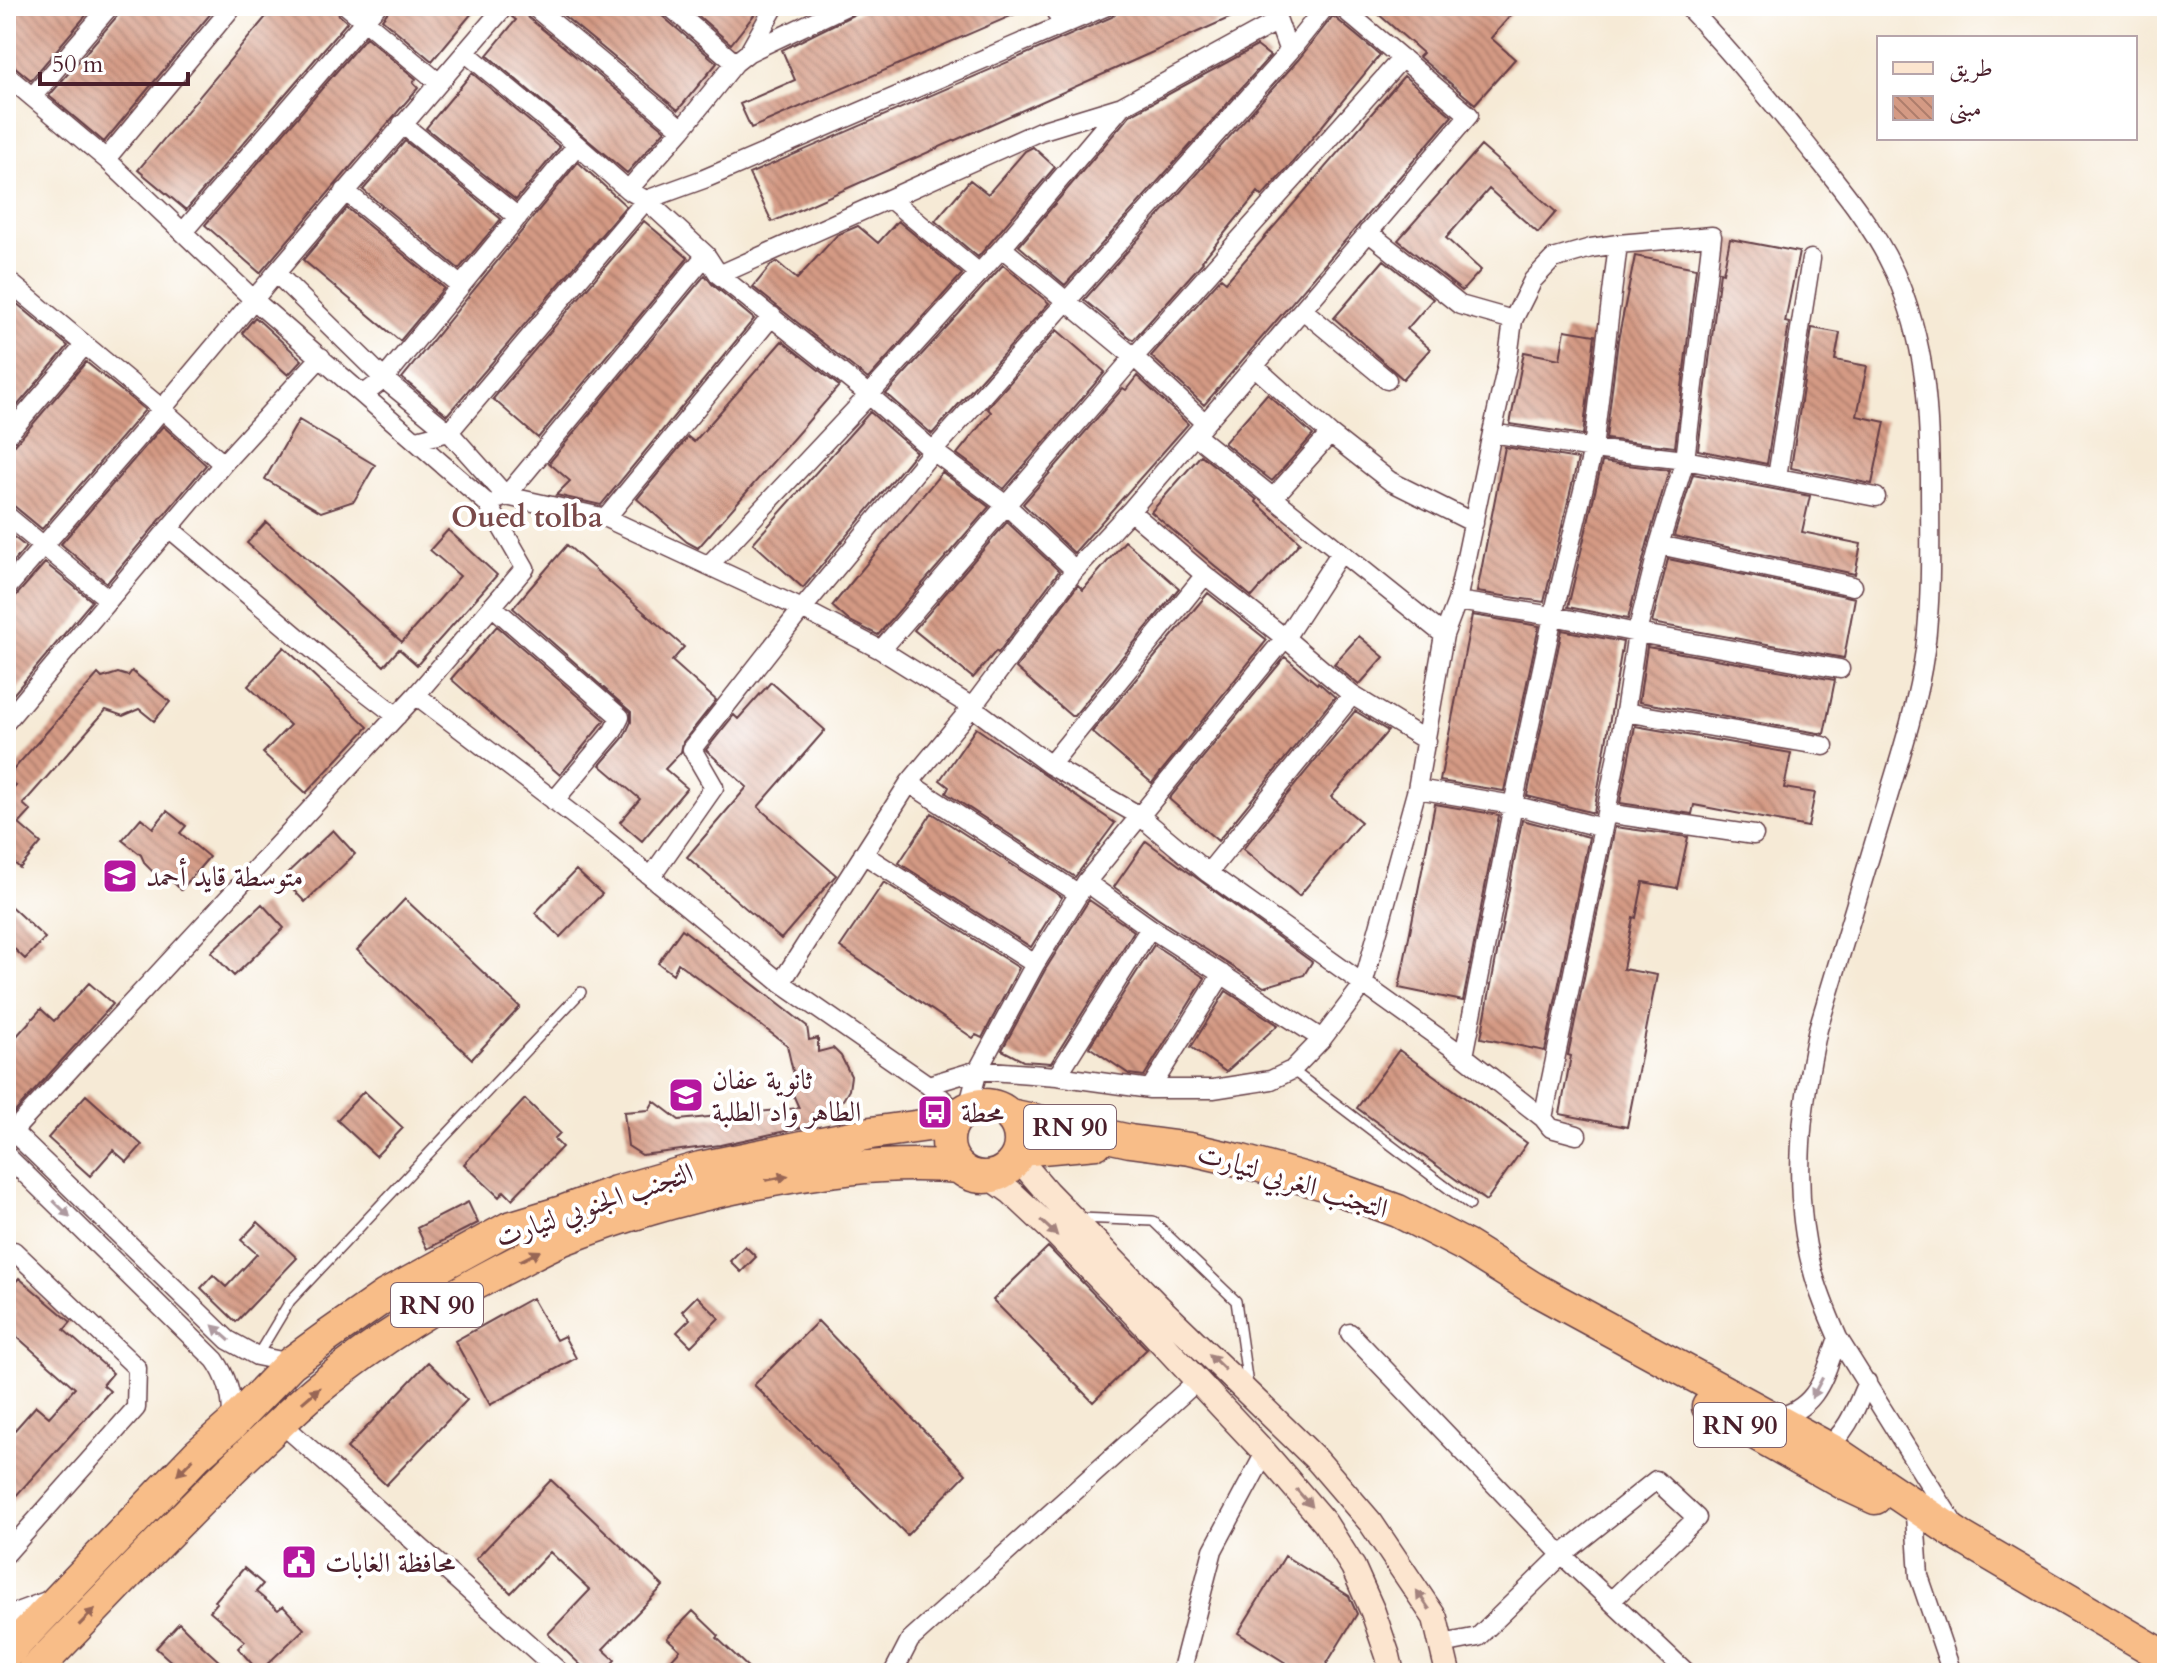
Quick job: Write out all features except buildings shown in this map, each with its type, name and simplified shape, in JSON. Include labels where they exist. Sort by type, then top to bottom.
[{"type":"highway","points":[[979,1104],[990,1104],[1010,1115],[1019,1131],[1018,1153],[1010,1166],[990,1177],[979,1177],[959,1167],[949,1151],[949,1133],[960,1115],[979,1104]]},
{"type":"highway","name":"التجنب الجنوبي لتيارت","points":[[6,1654],[197,1455],[291,1363],[385,1296],[509,1228],[616,1192],[700,1168],[871,1133],[936,1124],[960,1115]]},
{"type":"highway","name":"التجنب الغربي لتيارت","points":[[1010,1115],[1242,1161],[1324,1184],[1398,1211],[1774,1418],[1847,1485],[1961,1537]]},
{"type":"highway","name":"التجنب الغربي لتيارت","points":[[1018,1153],[1130,1141]]},
{"type":"highway","name":"التجنب الجنوبي لتيارت","points":[[32,1673],[183,1516],[280,1422],[376,1343],[421,1313],[560,1240],[657,1207],[794,1175],[882,1166],[959,1167]]},
{"type":"highway","name":"التجنب الغربي لتيارت","points":[[1533,1288],[1616,1352],[1815,1455],[2167,1658]]},
{"type":"street","points":[[32,97],[110,6]]},
{"type":"street","points":[[106,159],[233,6]]},
{"type":"street","points":[[347,6],[438,82]]},
{"type":"street","points":[[183,232],[377,6]]},
{"type":"street","points":[[6,589],[505,6]]},
{"type":"street","points":[[533,6],[682,129]]},
{"type":"street","points":[[669,6],[742,58]]},
{"type":"street","points":[[628,190],[742,58],[775,6]]},
{"type":"street","points":[[742,58],[814,12],[846,6]]},
{"type":"street","points":[[1053,6],[1062,25]]},
{"type":"street","points":[[417,440],[449,432],[646,200],[704,179],[1107,6]]},
{"type":"street","points":[[651,877],[714,787],[692,749],[802,609],[933,451],[1289,52],[1326,6]]},
{"type":"street","points":[[781,983],[909,783],[972,707],[1075,570],[1130,511],[1469,115],[1340,6]]},
{"type":"street","points":[[1687,6],[1756,82],[1853,202],[1876,236],[1895,274],[1921,353],[1927,392],[1930,586],[1919,683],[1904,747],[1818,1029],[1802,1121],[1801,1168],[1806,1241],[1819,1292],[1838,1338],[1961,1537]]},
{"type":"street","points":[[719,275],[1040,131],[1122,106],[1274,14],[1289,52]]},
{"type":"street","points":[[465,52],[628,190],[646,200],[706,255],[719,275],[869,395],[933,451],[1006,505],[1075,570]]},
{"type":"street","points":[[881,650],[1134,357],[1402,58]]},
{"type":"street","points":[[6,75],[106,159],[254,300],[488,504],[525,568],[397,716],[9,1128],[219,1333],[257,1356],[291,1363]]},
{"type":"street","points":[[709,565],[1002,248],[1122,106]]},
{"type":"street","points":[[402,124],[518,217]]},
{"type":"street","points":[[363,395],[384,379],[577,145]]},
{"type":"street","points":[[345,191],[461,286]]},
{"type":"street","points":[[890,199],[979,273]]},
{"type":"street","points":[[1368,232],[1460,305],[1513,320]]},
{"type":"street","points":[[928,1085],[978,1070],[1057,1076],[1150,1089],[1213,1089],[1271,1080],[1292,1070],[1322,1039],[1363,985],[1417,789],[1444,635],[1457,601],[1507,365],[1513,320],[1533,280],[1553,259],[1618,244],[1712,236],[1685,460],[1637,633],[1625,712],[1543,1118]]},
{"type":"street","points":[[1464,1056],[1553,616],[1593,449],[1618,244]]},
{"type":"street","points":[[1002,248],[1134,357],[1200,429],[1273,498],[1444,635]]},
{"type":"street","points":[[488,504],[506,496],[706,255]]},
{"type":"street","points":[[1777,477],[1811,259]]},
{"type":"street","points":[[276,273],[384,379],[449,432],[506,496],[606,518],[802,609],[881,650],[972,707],[1050,765],[1140,816],[1208,873],[1464,1056],[1543,1118],[1551,1128],[1577,1135]]},
{"type":"street","points":[[8,284],[162,409],[223,464]]},
{"type":"street","points":[[1303,310],[1387,380]]},
{"type":"street","points":[[606,518],[772,316]]},
{"type":"street","points":[[6,437],[84,346]]},
{"type":"street","points":[[6,722],[223,464],[321,357]]},
{"type":"street","points":[[1254,366],[1330,434],[1390,481],[1474,523]]},
{"type":"street","points":[[1492,433],[1685,460],[1876,497]]},
{"type":"street","points":[[1273,498],[1330,434]]},
{"type":"street","points":[[1130,511],[1352,695],[1427,741]]},
{"type":"street","points":[[6,515],[108,599]]},
{"type":"street","points":[[169,528],[332,666],[397,716]]},
{"type":"street","points":[[1659,545],[1853,586]]},
{"type":"street","points":[[416,695],[651,877],[781,983],[928,1085],[960,1115],[978,1070],[1035,964],[1083,888],[1285,638],[1341,552]]},
{"type":"street","points":[[1050,765],[1205,575]]},
{"type":"street","points":[[1457,601],[1840,669]]},
{"type":"street","points":[[492,606],[620,717],[613,731],[554,801]]},
{"type":"street","points":[[1208,873],[1352,695]]},
{"type":"street","points":[[1625,712],[1824,746]]},
{"type":"street","points":[[909,783],[1150,928],[1322,1039]]},
{"type":"street","points":[[1417,789],[1604,820],[1754,835]]},
{"type":"street","points":[[863,854],[1035,964]]},
{"type":"street","points":[[1057,1076],[1150,928]]},
{"type":"street","points":[[1150,1089],[1222,974]]},
{"type":"street","points":[[1018,1153],[1073,1218],[1159,1307],[1317,1460],[1371,1523],[1435,1618],[1448,1673]]},
{"type":"street","points":[[6,1155],[215,1360],[230,1390],[231,1425]]},
{"type":"street","points":[[990,1177],[1011,1192],[1059,1237],[1265,1453],[1325,1523],[1353,1567],[1373,1612],[1392,1673]]},
{"type":"street","points":[[6,1260],[14,1251],[137,1368],[136,1408],[6,1554]]},
{"type":"street","points":[[1350,1333],[1562,1555],[1687,1673]]},
{"type":"street","points":[[1774,1418],[1788,1416],[1810,1401],[1818,1390],[1838,1338]]},
{"type":"street","points":[[897,1672],[910,1640],[1197,1381]]},
{"type":"street","points":[[1815,1455],[1841,1434],[1852,1418],[1867,1382]]},
{"type":"street","points":[[280,1422],[561,1673]]},
{"type":"street","points":[[1181,1673],[1213,1550],[1265,1453]]},
{"type":"street","points":[[1442,1644],[1478,1637],[1562,1555],[1656,1480],[1697,1518],[1612,1600]]},
{"type":"street","points":[[1915,1516],[1919,1576],[1952,1673]]},
{"type":"street","points":[[6,1616],[63,1595]]},
{"type":"lane","points":[[257,1356],[290,1301],[581,992]]},
{"type":"lane","points":[[1292,1070],[1470,1205]]},
{"type":"lane","points":[[1073,1218],[1153,1221],[1236,1301],[1249,1392]]},
{"type":"place","name":"متوسطة قايد أحمد","points":[[120,876]]},
{"type":"place","name":"ثانوية عفان الطاهر واد الطلبة","points":[[686,1095]]},
{"type":"place","name":"محطة","points":[[935,1112]]},
{"type":"place","name":"محافظة الغابات","points":[[299,1562]]},
{"type":"district","name":"Oued tolba","points":[[527,517]]}]
